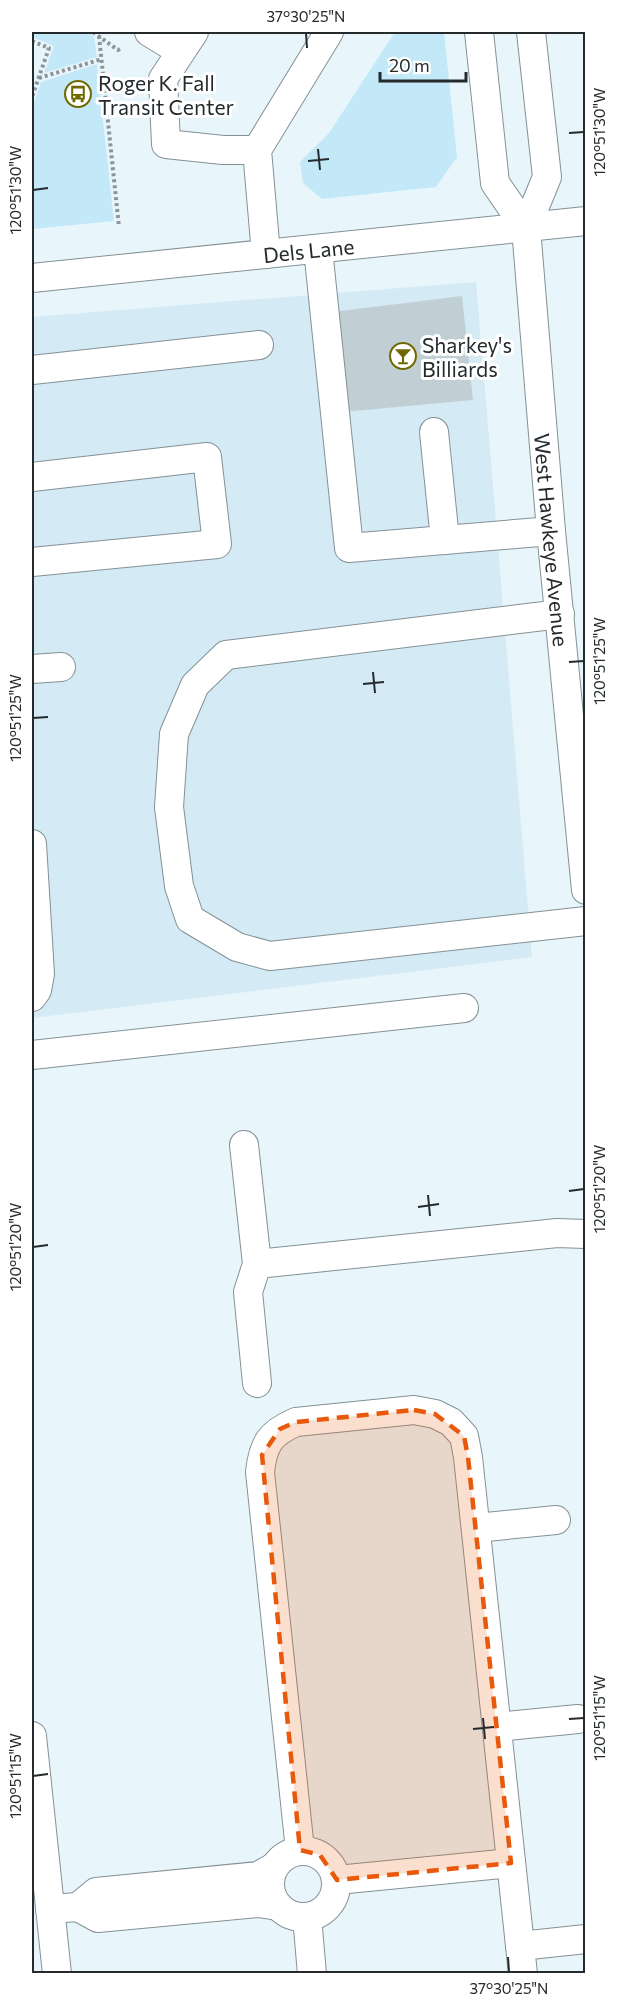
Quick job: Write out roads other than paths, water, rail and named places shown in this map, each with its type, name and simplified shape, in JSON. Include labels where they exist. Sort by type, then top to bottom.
[{"type":"street","points":[[149,32],[187,41],[163,79],[166,144],[223,150],[257,150]]},
{"type":"street","points":[[266,255],[257,150],[329,32]]},
{"type":"street","name":"West Hawkeye Avenue","points":[[479,32],[495,183],[526,228]]},
{"type":"street","name":"West Hawkeye Avenue","points":[[531,32],[547,177],[526,228],[551,531],[585,890]]},
{"type":"street","name":"Dels Lane","points":[[32,278],[585,221]]},
{"type":"street","points":[[318,249],[349,548],[551,531]]},
{"type":"street","points":[[32,370],[259,345]]},
{"type":"street","points":[[434,432],[445,540]]},
{"type":"street","points":[[32,477],[207,458],[217,544],[32,562]]},
{"type":"street","points":[[560,614],[226,655],[195,685],[174,734],[169,807],[179,885],[190,919],[237,947],[270,956],[585,921]]},
{"type":"street","points":[[32,669],[61,667]]},
{"type":"street","points":[[32,844],[40,974],[37,990],[32,997]]},
{"type":"street","points":[[32,1055],[464,1008]]},
{"type":"street","points":[[244,1145],[256,1264],[248,1292],[257,1383]]},
{"type":"street","points":[[256,1264],[557,1233],[585,1234]]},
{"type":"street","points":[[300,1850],[260,1472],[262,1455],[268,1441],[280,1429],[296,1422],[414,1410],[435,1414],[451,1422],[464,1436],[468,1457],[521,1960],[585,1939]]},
{"type":"street","points":[[476,1528],[556,1520]]},
{"type":"street","points":[[497,1727],[578,1719]]},
{"type":"street","points":[[32,1736],[64,1908]]},
{"type":"street","points":[[64,1908],[98,1918],[259,1902],[278,1906],[296,1917],[306,1917],[325,1909],[336,1891],[337,1880],[328,1861],[321,1855],[300,1850],[281,1858],[274,1867],[270,1887],[278,1906]]},
{"type":"street","points":[[337,1880],[511,1863]]},
{"type":"street","points":[[57,1974],[42,1941],[64,1908],[96,1892],[258,1876],[274,1867]]},
{"type":"street","points":[[306,1917],[312,1974]]},
{"type":"place","name":"Roger K. Fall Transit Center","points":[[78,94]]},
{"type":"place","name":"Sharkey's Billiards","points":[[403,356]]}]
